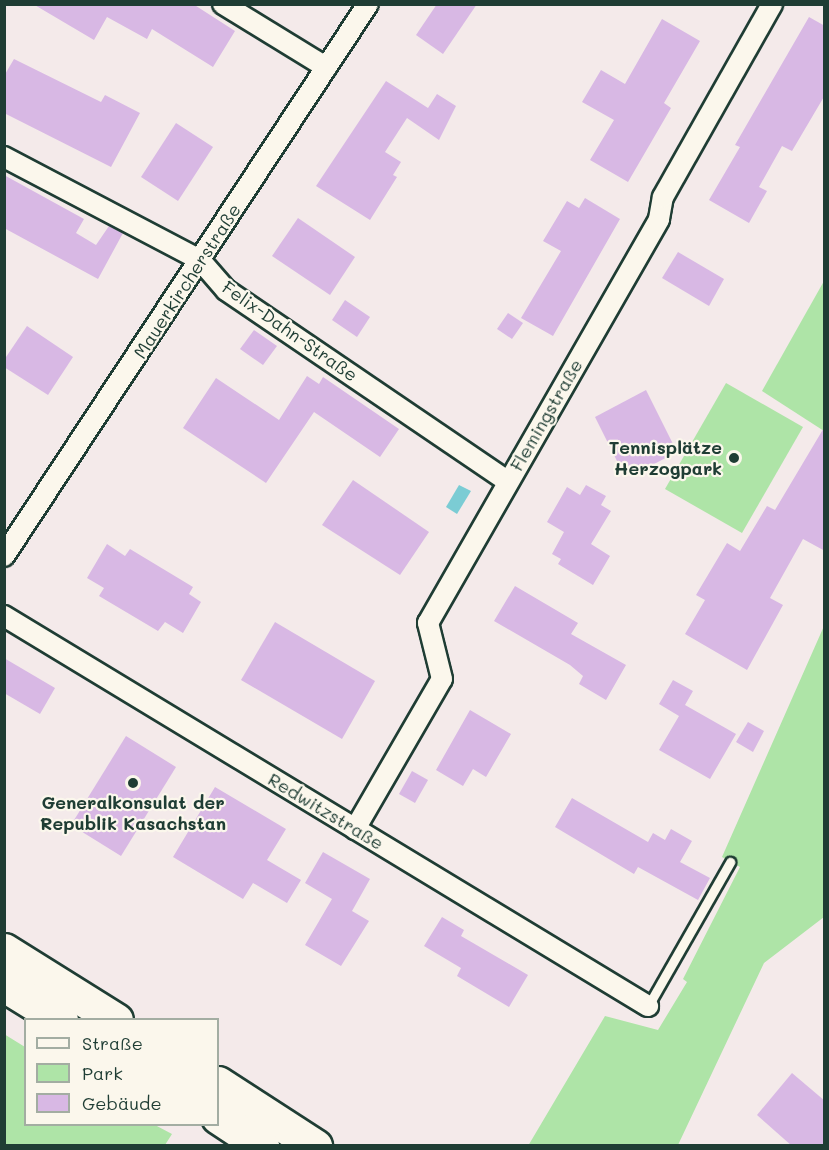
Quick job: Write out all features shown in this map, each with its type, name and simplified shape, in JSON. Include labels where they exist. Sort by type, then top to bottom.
[{"type":"highway","points":[[4,950],[113,1018]]},
{"type":"highway","points":[[4,985],[58,1018]]},
{"type":"highway","points":[[219,1084],[315,1146]]},
{"type":"highway","points":[[219,1118],[262,1146]]},
{"type":"street","points":[[222,4],[326,67]]},
{"type":"street","name":"Mauerkircherstraße","points":[[4,556],[368,4]]},
{"type":"street","name":"Flemingstraße","points":[[355,829],[442,680],[428,623],[659,219],[663,196],[772,4]]},
{"type":"street","name":"Felix-Dahn-Straße","points":[[4,157],[200,260],[226,290],[508,482]]},
{"type":"street","name":"Redwitzstraße","points":[[4,616],[648,1006]]},
{"type":"lane","points":[[648,1006],[730,862]]},
{"type":"green space","points":[[824,281],[824,431],[762,391]]},
{"type":"green space","name":"Tennisplätze Herzogpark","points":[[726,383],[803,427],[742,533],[665,489]]},
{"type":"green space","points":[[824,626],[824,917],[764,963],[678,1145],[528,1146],[605,1016],[658,1030],[687,982],[683,979],[740,867],[722,857]]},
{"type":"green space","points":[[4,1034],[24,1046],[24,1126],[157,1126],[172,1134],[165,1145],[5,1145]]},
{"type":"water","points":[[459,485],[471,491],[457,514],[446,507]]},
{"type":"building","points":[[33,4],[193,4],[235,31],[213,67],[152,29],[147,39],[107,17],[94,40]]},
{"type":"building","points":[[437,4],[477,4],[443,54],[416,35]]},
{"type":"building","points":[[809,17],[825,26],[825,95],[792,151],[782,146],[759,187],[767,191],[749,223],[709,200],[740,147],[735,145]]},
{"type":"building","points":[[662,19],[700,41],[664,103],[671,108],[628,182],[590,160],[614,120],[582,102],[601,70],[625,84]]},
{"type":"building","points":[[14,59],[101,102],[105,95],[140,113],[111,167],[4,113],[4,76]]},
{"type":"building","points":[[386,81],[428,108],[437,94],[456,106],[439,140],[407,118],[385,152],[401,162],[393,175],[397,177],[370,220],[316,186]]},
{"type":"building","points":[[176,123],[213,147],[178,201],[141,177]]},
{"type":"building","points":[[4,175],[84,219],[76,233],[96,245],[109,226],[123,233],[98,279],[4,228]]},
{"type":"building","points":[[585,198],[620,219],[553,336],[521,318],[561,251],[543,241],[567,201],[579,208]]},
{"type":"building","points":[[298,218],[355,257],[330,295],[272,256]]},
{"type":"building","points":[[678,252],[724,279],[709,306],[662,278]]},
{"type":"building","points":[[345,300],[370,317],[357,337],[332,320]]},
{"type":"building","points":[[508,313],[523,323],[512,339],[497,329]]},
{"type":"building","points":[[27,326],[73,357],[48,395],[4,367],[4,360]]},
{"type":"building","points":[[254,330],[277,346],[263,365],[240,349]]},
{"type":"building","points":[[307,376],[319,384],[323,377],[399,429],[380,457],[314,412],[266,483],[183,428],[216,378],[279,420]]},
{"type":"building","points":[[646,390],[677,452],[637,473],[619,465],[595,417]]},
{"type":"building","points":[[825,426],[825,551],[803,539],[770,598],[783,605],[747,670],[685,634],[705,600],[696,595],[727,543],[740,551],[767,506],[775,510]]},
{"type":"building","points":[[353,480],[429,532],[400,575],[322,525]]},
{"type":"building","points":[[586,485],[606,496],[601,505],[611,511],[591,544],[610,556],[593,585],[558,564],[561,559],[552,554],[564,532],[547,522],[567,487],[580,495]]},
{"type":"building","points":[[107,544],[125,556],[130,549],[193,587],[189,594],[201,602],[183,633],[165,622],[158,631],[99,596],[104,588],[87,578]]},
{"type":"building","points":[[515,586],[578,623],[571,634],[626,665],[606,700],[579,684],[583,676],[570,665],[494,621]]},
{"type":"building","points":[[275,622],[375,681],[342,739],[241,680]]},
{"type":"building","points":[[4,658],[55,688],[40,714],[4,693]]},
{"type":"building","points":[[673,680],[693,691],[685,705],[736,734],[710,779],[659,750],[679,716],[659,704]]},
{"type":"building","points":[[470,710],[511,734],[486,777],[473,769],[463,786],[436,770]]},
{"type":"building","points":[[748,722],[764,731],[753,752],[736,742]]},
{"type":"building","points":[[126,736],[176,767],[121,856],[71,825]]},
{"type":"building","points":[[412,771],[428,780],[415,803],[399,794]]},
{"type":"building","points":[[215,787],[286,829],[267,860],[301,880],[287,903],[253,883],[243,899],[173,857]]},
{"type":"building","points":[[572,798],[648,842],[653,833],[665,840],[671,829],[692,841],[680,862],[710,878],[698,900],[638,867],[634,874],[555,827]]},
{"type":"building","points":[[323,852],[370,879],[352,911],[369,921],[341,966],[305,945],[332,899],[305,883]]},
{"type":"building","points":[[442,917],[464,930],[461,936],[528,975],[509,1007],[457,976],[461,968],[424,946]]},
{"type":"building","points":[[792,1073],[825,1101],[825,1146],[792,1146],[757,1115]]},
{"type":"place","name":"Tennisplätze Herzogpark","points":[[734,458]]},
{"type":"place","name":"Generalkonsulat der Republik Kasachstan","points":[[133,783]]}]
